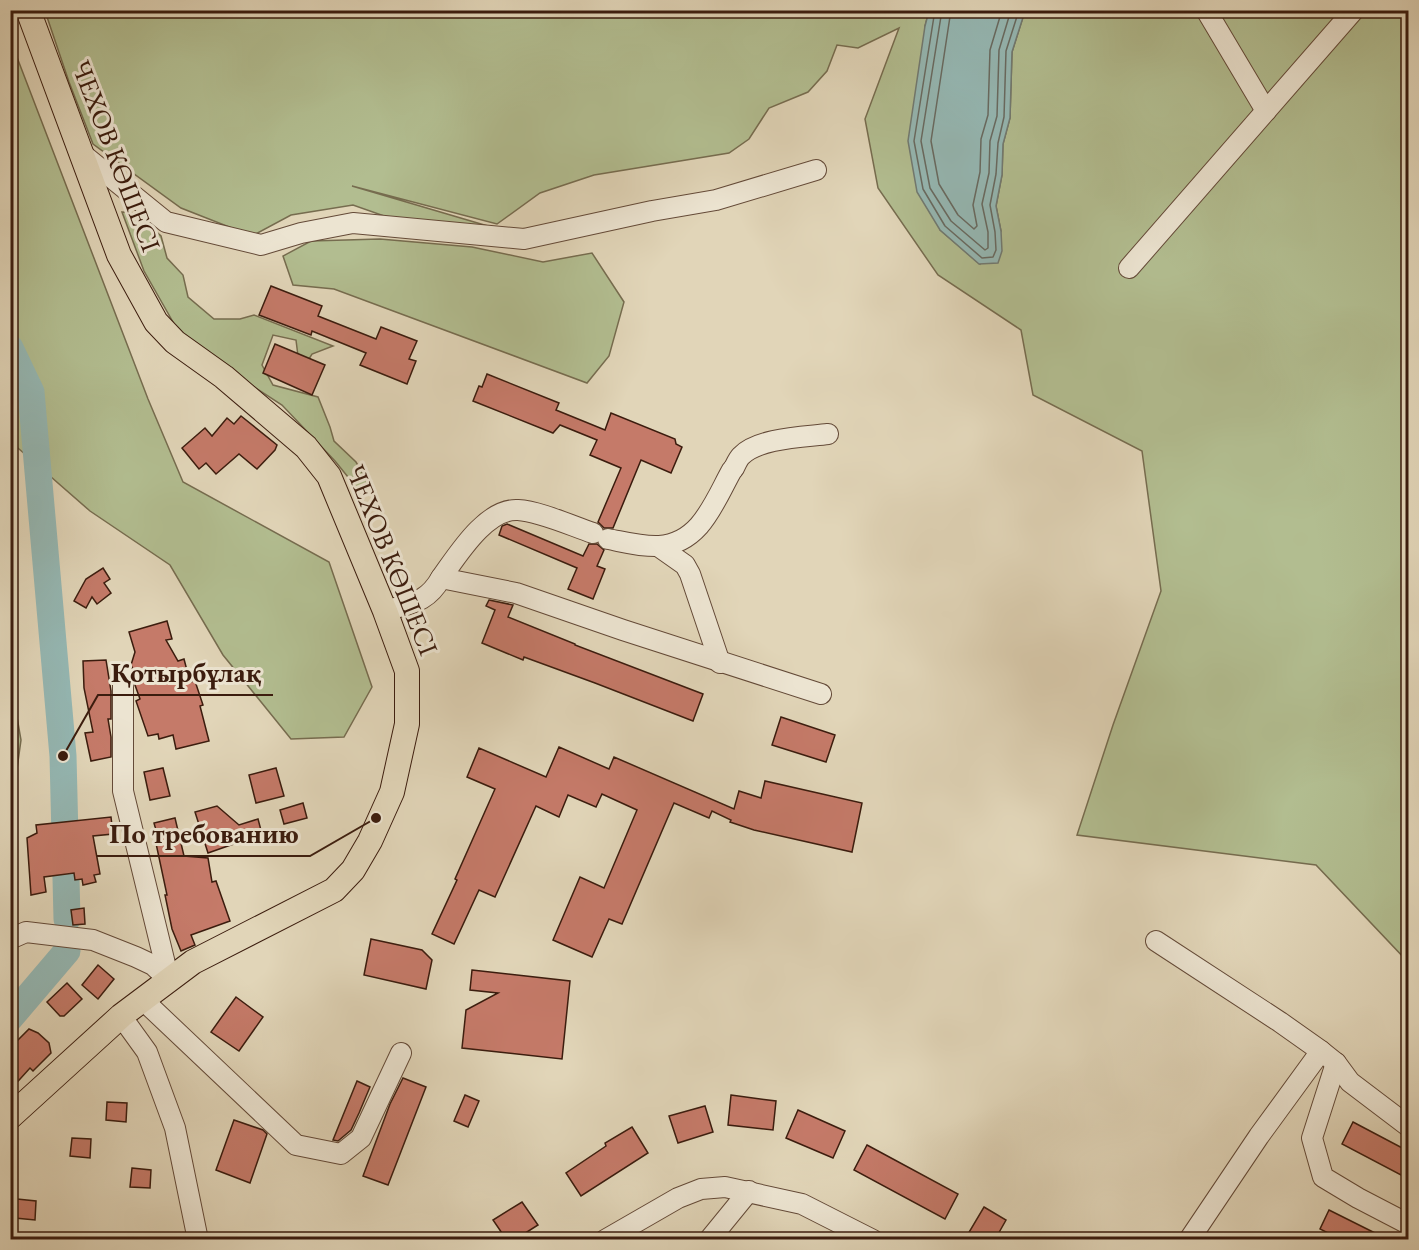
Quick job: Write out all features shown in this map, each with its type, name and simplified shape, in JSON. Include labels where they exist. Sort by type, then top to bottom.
[{"type":"main road","name":"ЧЕХОВ КӨШЕСІ","points":[[10,1117],[121,1016],[193,962],[334,890],[353,870],[370,841],[392,792],[407,724],[407,671],[385,611],[329,477],[306,447],[224,378],[175,342],[156,321],[119,255],[28,10]]},
{"type":"street","points":[[1206,10],[1266,111]]},
{"type":"street","points":[[1129,268],[1354,10]]},
{"type":"street","points":[[81,153],[166,222],[261,245],[301,233],[353,223],[524,239],[652,211],[716,200],[816,170]]},
{"type":"street","points":[[385,611],[424,598],[434,591],[441,578],[478,530],[506,511],[529,512],[601,536],[658,546],[677,543],[695,531],[707,517],[742,455],[754,447],[768,443],[828,434]]},
{"type":"street","points":[[658,546],[685,565],[690,574],[720,663]]},
{"type":"street","points":[[441,578],[516,592],[720,663],[821,694]]},
{"type":"street","points":[[123,674],[123,790],[169,980]]},
{"type":"street","points":[[10,939],[26,932],[93,940],[153,965],[169,980]]},
{"type":"street","points":[[1155,941],[1280,1022],[1328,1057],[1350,1082],[1408,1126]]},
{"type":"street","points":[[142,1000],[296,1145],[341,1154],[361,1138],[400,1053]]},
{"type":"street","points":[[121,1016],[147,1052],[175,1128],[198,1239]]},
{"type":"street","points":[[1328,1057],[1312,1138],[1323,1177],[1408,1224]]},
{"type":"street","points":[[1189,1239],[1259,1136],[1328,1057]]},
{"type":"street","points":[[605,1239],[678,1198],[701,1189],[725,1187],[802,1204],[873,1239]]},
{"type":"street","points":[[710,1239],[749,1191]]},
{"type":"green space","points":[[45,11],[929,11],[925,26],[940,230],[980,264],[1001,231],[996,206],[1002,175],[1003,144],[1010,118],[1012,52],[1025,11],[1408,11],[1408,962],[1316,865],[1077,835],[1161,591],[1142,451],[1033,395],[1021,330],[938,275],[878,188],[865,119],[899,28],[858,48],[837,45],[827,71],[808,92],[769,108],[749,139],[729,153],[594,175],[540,193],[497,224],[352,186],[498,229],[387,217],[353,205],[291,215],[252,236],[181,208],[93,144]]},
{"type":"green space","points":[[10,39],[148,399],[183,482],[329,562],[372,687],[344,737],[291,739],[223,655],[170,565],[90,511],[11,442]]},
{"type":"green space","points":[[122,212],[135,213],[161,236],[167,258],[183,275],[188,297],[214,319],[240,319],[254,315],[333,346],[312,354],[304,367],[299,364],[296,340],[273,335],[262,365],[273,385],[318,397],[334,441],[356,462],[367,481],[361,493],[335,461],[282,405],[219,364],[177,329],[144,271]]},
{"type":"green space","points":[[380,239],[472,247],[543,262],[592,253],[624,302],[609,356],[587,383],[334,289],[293,285],[283,256],[311,241]]},
{"type":"green space","points":[[11,683],[21,740],[10,812]]},
{"type":"water","points":[[929,11],[1025,11],[1012,52],[1010,118],[1003,144],[1002,175],[996,206],[1002,251],[998,263],[979,264],[940,230],[917,192],[908,141]]},
{"type":"building","points":[[271,286],[322,306],[318,316],[376,339],[381,327],[417,341],[409,359],[416,361],[407,384],[360,365],[366,353],[312,331],[311,335],[259,315]]},
{"type":"building","points":[[275,344],[325,365],[312,395],[263,373]]},
{"type":"building","points":[[487,374],[559,403],[556,410],[605,430],[611,413],[675,439],[676,444],[682,447],[671,473],[641,460],[613,528],[604,528],[598,522],[621,468],[590,455],[597,440],[560,425],[553,433],[473,401]]},
{"type":"building","points":[[241,416],[277,445],[275,450],[257,469],[239,454],[216,474],[206,463],[199,469],[182,448],[205,428],[212,436],[227,418],[234,424]]},
{"type":"building","points":[[507,524],[583,556],[589,544],[597,544],[604,550],[597,566],[605,569],[593,599],[568,589],[577,568],[499,535],[502,526]]},
{"type":"building","points":[[103,568],[110,579],[104,583],[111,593],[97,604],[92,597],[86,608],[74,601],[86,579]]},
{"type":"building","points":[[489,600],[513,605],[508,617],[703,694],[693,721],[482,643],[495,610],[486,606]]},
{"type":"building","points":[[167,621],[172,639],[166,640],[178,661],[184,659],[190,682],[195,681],[203,705],[200,706],[209,741],[176,749],[173,735],[159,739],[158,734],[148,736],[136,701],[140,699],[135,685],[135,673],[131,665],[135,652],[129,632]]},
{"type":"building","points":[[106,660],[111,691],[111,719],[108,719],[111,757],[91,761],[85,733],[93,732],[84,688],[83,661]]},
{"type":"building","points":[[781,717],[835,735],[826,762],[772,745]]},
{"type":"building","points":[[559,747],[609,769],[614,757],[734,809],[739,791],[761,798],[765,781],[862,803],[852,852],[754,830],[730,822],[731,820],[712,811],[709,818],[674,803],[622,924],[609,919],[592,957],[553,940],[580,877],[604,888],[637,810],[602,794],[596,807],[568,795],[559,817],[536,806],[495,897],[479,890],[454,944],[432,934],[495,789],[467,777],[479,748],[546,777]]},
{"type":"building","points":[[163,768],[170,796],[150,800],[144,772]]},
{"type":"building","points":[[276,768],[284,796],[256,803],[249,775]]},
{"type":"building","points":[[303,803],[307,818],[284,824],[280,810]]},
{"type":"building","points":[[217,806],[239,825],[258,819],[262,834],[208,853],[195,812]]},
{"type":"building","points":[[111,817],[113,834],[93,836],[100,874],[94,875],[96,882],[83,885],[82,879],[75,880],[74,873],[44,877],[46,892],[31,895],[27,838],[37,833],[36,825]]},
{"type":"building","points":[[175,818],[184,856],[208,858],[212,882],[216,881],[230,921],[191,935],[195,945],[181,951],[172,929],[154,834],[157,834],[154,823]]},
{"type":"building","points":[[84,908],[85,924],[73,925],[71,910]]},
{"type":"building","points":[[371,939],[422,950],[432,960],[426,989],[364,975]]},
{"type":"building","points":[[98,965],[114,979],[98,999],[82,985]]},
{"type":"building","points":[[472,970],[570,981],[562,1059],[462,1048],[466,1010],[498,993],[470,990]]},
{"type":"building","points":[[67,983],[82,999],[64,1016],[60,1016],[47,1002]]},
{"type":"building","points":[[236,997],[263,1017],[239,1051],[211,1032]]},
{"type":"building","points":[[29,1029],[38,1033],[49,1043],[51,1053],[33,1071],[30,1068],[10,1090],[10,1048]]},
{"type":"building","points":[[403,1078],[426,1087],[388,1185],[363,1176],[390,1104]]},
{"type":"building","points":[[357,1081],[370,1087],[351,1130],[338,1141],[333,1140]]},
{"type":"building","points":[[465,1095],[479,1101],[468,1127],[454,1121]]},
{"type":"building","points":[[731,1095],[776,1101],[773,1130],[728,1125]]},
{"type":"building","points":[[107,1102],[127,1103],[126,1122],[106,1120]]},
{"type":"building","points":[[705,1106],[713,1132],[678,1143],[669,1116]]},
{"type":"building","points":[[798,1110],[845,1131],[833,1158],[786,1138]]},
{"type":"building","points":[[234,1120],[263,1130],[267,1134],[250,1183],[216,1170]]},
{"type":"building","points":[[1353,1122],[1408,1151],[1408,1160],[1401,1175],[1342,1144]]},
{"type":"building","points":[[632,1127],[648,1153],[581,1196],[566,1173],[606,1146],[605,1143]]},
{"type":"building","points":[[72,1138],[91,1139],[90,1158],[70,1156]]},
{"type":"building","points":[[867,1145],[958,1194],[945,1219],[854,1170]]},
{"type":"building","points":[[132,1168],[151,1170],[150,1188],[130,1187]]},
{"type":"building","points":[[17,1199],[36,1201],[35,1220],[15,1218]]},
{"type":"building","points":[[522,1202],[538,1225],[516,1239],[506,1239],[493,1220]]},
{"type":"building","points":[[984,1207],[1006,1220],[997,1236],[992,1233],[988,1239],[965,1239]]},
{"type":"building","points":[[1329,1210],[1387,1239],[1340,1239],[1320,1229]]},
{"type":"waterway","points":[[10,348],[31,392],[63,756],[67,919]]},
{"type":"waterway","points":[[10,1018],[67,951]]},
{"type":"place","name":"Қотырбұлақ","points":[[63,756]]},
{"type":"place","name":"По требованию","points":[[376,818]]}]
